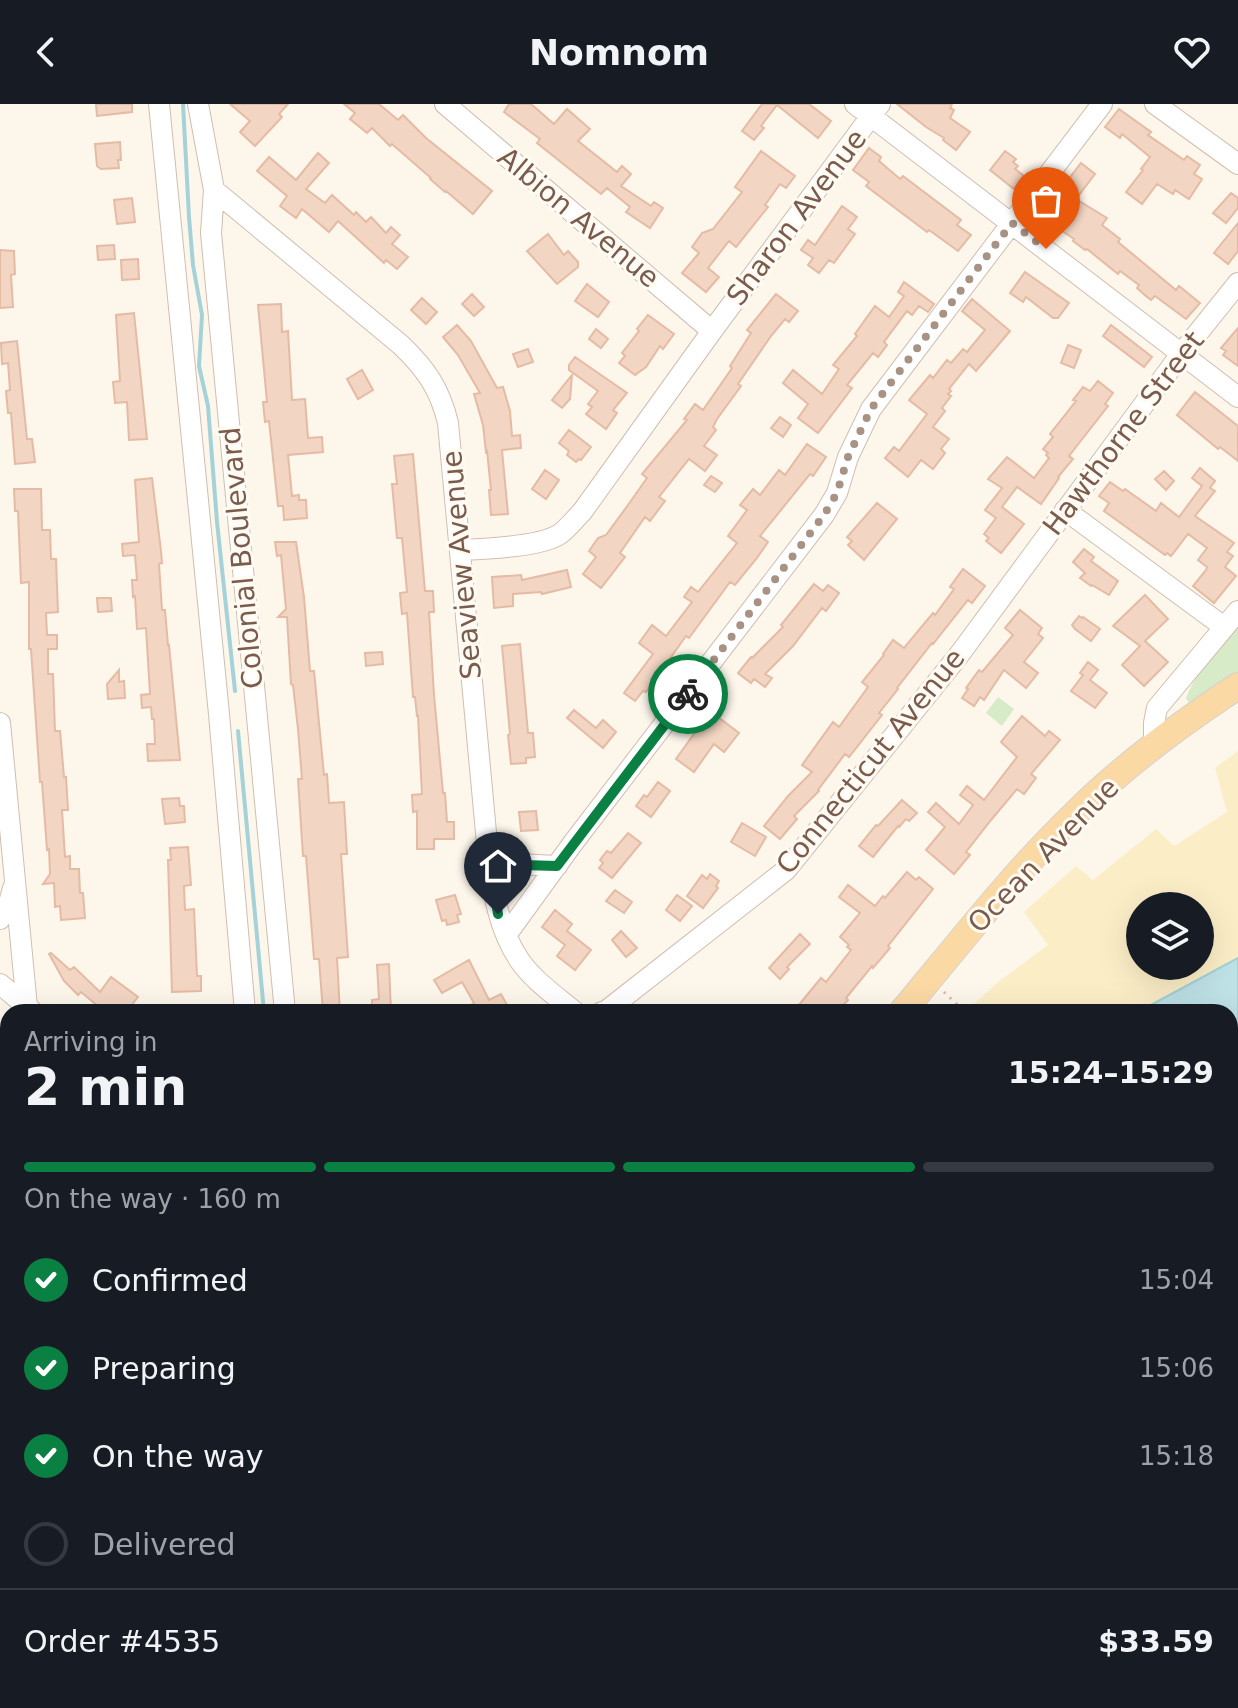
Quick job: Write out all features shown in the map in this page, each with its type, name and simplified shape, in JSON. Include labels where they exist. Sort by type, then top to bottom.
[{"type":"main road","name":"Ocean Avenue","points":[[909,1004],[1006,887],[1077,811],[1154,745],[1238,686]]},
{"type":"street","name":"Colonial Boulevard","points":[[159,104],[244,1004]]},
{"type":"street","name":"Colonial Boulevard","points":[[198,104],[214,190],[211,233],[284,1004]]},
{"type":"street","points":[[507,934],[824,515],[837,493],[848,457],[871,409],[1102,104]]},
{"type":"street","points":[[1155,104],[1238,164]]},
{"type":"street","name":"Albion Avenue","points":[[455,107],[712,331]]},
{"type":"street","points":[[869,108],[1238,397]]},
{"type":"street","name":"Sharon Avenue","points":[[461,550],[549,539],[560,534],[582,512],[869,108]]},
{"type":"street","name":"Seaview Avenue","points":[[214,190],[401,345],[420,364],[439,394],[448,423],[488,854],[496,905],[520,960],[537,980],[566,1004]]},
{"type":"street","name":"Hawthorne Street","points":[[1010,585],[1181,354],[1238,283]]},
{"type":"street","points":[[1065,510],[1224,627]]},
{"type":"street","name":"Connecticut Avenue","points":[[615,1004],[786,870],[959,655],[1010,585]]},
{"type":"street","points":[[1154,745],[1157,708],[1238,611]]},
{"type":"street","points":[[219,714],[256,711]]},
{"type":"street","points":[[0,723],[30,1004]]},
{"type":"street","points":[[488,854],[522,865],[557,866]]},
{"type":"street","points":[[0,919],[9,903],[15,880]]},
{"type":"street","points":[[0,984],[25,1004]]},
{"type":"path","points":[[930,979],[957,1004]]},
{"type":"green space","points":[[1238,626],[1238,675],[1190,704],[1186,699],[1195,680]]},
{"type":"green space","points":[[998,697],[1014,709],[1002,726],[986,713]]},
{"type":"sand","points":[[1238,751],[1238,958],[1214,971],[1214,892],[1126,892],[1126,980],[1197,980],[1153,1004],[974,1004],[1048,945],[1024,912],[1076,866],[1093,880],[1156,829],[1174,846],[1227,812],[1215,768]]},
{"type":"water","points":[[1238,958],[1238,1004],[1153,1004],[1197,980],[1214,980],[1214,971]]},
{"type":"building","points":[[96,104],[132,104],[132,112],[97,116]]},
{"type":"building","points":[[230,104],[288,104],[279,114],[282,117],[255,146],[240,132],[250,121]]},
{"type":"building","points":[[344,104],[379,104],[398,120],[403,115],[426,138],[492,191],[473,214],[372,128],[367,133],[350,119],[355,113]]},
{"type":"building","points":[[509,104],[531,104],[554,124],[567,109],[590,129],[578,141],[617,172],[622,166],[631,174],[621,186],[651,206],[654,202],[663,208],[650,228],[626,212],[630,207],[607,188],[601,194],[537,143],[540,139],[504,112]]},
{"type":"building","points":[[762,104],[809,104],[831,121],[818,138],[777,105],[754,140],[742,131]]},
{"type":"building","points":[[897,104],[952,104],[950,108],[954,110],[950,118],[970,132],[956,150]]},
{"type":"building","points":[[1119,109],[1151,132],[1148,135],[1184,160],[1187,156],[1200,165],[1194,174],[1202,179],[1189,199],[1157,184],[1142,204],[1126,192],[1150,157],[1122,134],[1120,138],[1105,127]]},
{"type":"building","points":[[120,142],[119,168],[101,169],[97,166],[95,144]]},
{"type":"building","points":[[869,148],[900,179],[903,176],[961,220],[957,225],[971,235],[958,251],[866,186],[869,182],[853,170]]},
{"type":"building","points":[[761,151],[795,176],[786,188],[780,184],[765,205],[768,207],[736,247],[729,241],[708,268],[719,277],[706,292],[682,273],[699,253],[692,247],[702,233],[713,229],[742,192],[735,187]]},
{"type":"building","points":[[1005,151],[1016,159],[1013,162],[1018,166],[1015,169],[1024,176],[1014,189],[990,170]]},
{"type":"building","points":[[318,153],[329,163],[306,189],[325,203],[332,195],[366,222],[371,217],[386,233],[391,227],[400,235],[392,244],[408,257],[397,269],[386,260],[384,263],[338,221],[329,232],[302,209],[296,218],[280,206],[287,196],[257,171],[269,157],[296,180]]},
{"type":"building","points":[[1081,163],[1095,174],[1076,199],[1107,218],[1102,225],[1120,239],[1118,242],[1176,290],[1179,286],[1200,303],[1186,319],[1155,296],[1151,300],[1137,288],[1139,285],[1120,271],[1118,274],[1040,216]]},
{"type":"building","points":[[1231,193],[1238,198],[1238,208],[1226,223],[1213,213]]},
{"type":"building","points":[[132,198],[135,222],[117,224],[114,200]]},
{"type":"building","points":[[842,206],[857,217],[848,229],[855,234],[834,263],[829,260],[819,273],[808,265],[813,258],[801,250],[808,240],[815,245]]},
{"type":"building","points":[[1238,223],[1238,251],[1228,264],[1214,253]]},
{"type":"building","points":[[548,234],[564,255],[568,251],[578,262],[578,267],[557,284],[527,251]]},
{"type":"building","points":[[114,245],[115,259],[98,260],[97,246]]},
{"type":"building","points":[[0,250],[14,251],[15,274],[11,275],[13,307],[0,308]]},
{"type":"building","points":[[138,259],[139,279],[122,280],[121,260]]},
{"type":"building","points":[[1025,272],[1069,303],[1058,318],[1053,318],[1026,297],[1023,302],[1010,293]]},
{"type":"building","points":[[904,282],[934,304],[928,312],[919,306],[912,315],[907,311],[884,342],[887,345],[878,357],[873,353],[847,385],[852,388],[818,433],[798,418],[808,404],[783,383],[793,370],[822,394],[839,369],[833,365],[857,336],[855,334],[875,306],[889,317],[904,296],[898,292]]},
{"type":"building","points":[[587,284],[609,302],[598,317],[575,301]]},
{"type":"building","points":[[472,294],[484,307],[474,316],[462,304]]},
{"type":"building","points":[[776,294],[798,311],[789,322],[785,319],[771,336],[717,419],[713,427],[716,430],[704,446],[717,455],[705,471],[689,459],[659,497],[665,501],[650,521],[645,517],[620,553],[625,557],[601,588],[583,574],[596,557],[589,551],[598,538],[606,535],[628,505],[647,478],[642,474],[687,420],[684,419],[695,404],[703,410],[732,368],[730,366],[751,333],[747,330]]},
{"type":"building","points":[[422,298],[437,312],[426,324],[411,310]]},
{"type":"building","points":[[972,299],[1010,331],[976,371],[969,364],[949,389],[951,396],[942,408],[945,411],[933,427],[949,439],[941,449],[945,453],[933,469],[921,460],[908,477],[885,458],[894,447],[899,451],[927,414],[909,400],[930,375],[933,378],[947,360],[951,363],[963,349],[967,352],[985,330],[962,311]]},
{"type":"building","points":[[281,304],[282,332],[288,331],[292,400],[305,399],[308,438],[322,437],[323,452],[288,455],[292,496],[299,495],[299,500],[306,500],[307,518],[284,520],[283,506],[278,506],[269,421],[265,422],[263,402],[267,402],[258,305]]},
{"type":"building","points":[[134,313],[147,439],[129,440],[127,402],[115,403],[113,382],[120,381],[116,315]]},
{"type":"building","points":[[648,315],[674,334],[663,349],[660,346],[646,367],[635,375],[619,363],[625,356],[622,353]]},
{"type":"building","points":[[457,325],[471,341],[497,388],[503,387],[510,411],[512,436],[520,435],[521,448],[502,450],[508,514],[491,515],[487,451],[474,394],[480,393],[458,355],[443,337]]},
{"type":"building","points":[[1111,325],[1152,357],[1144,367],[1103,336]]},
{"type":"building","points":[[1238,328],[1238,366],[1223,355],[1226,351],[1221,348]]},
{"type":"building","points":[[596,329],[608,339],[601,348],[589,339]]},
{"type":"building","points":[[17,341],[27,439],[32,439],[35,462],[15,464],[6,391],[10,390],[8,363],[2,364],[1,343]]},
{"type":"building","points":[[1068,345],[1081,350],[1074,368],[1061,363]]},
{"type":"building","points":[[528,349],[533,362],[518,367],[513,354]]},
{"type":"building","points":[[575,357],[627,393],[613,410],[617,413],[606,429],[586,414],[592,407],[588,404],[598,391],[569,370]]},
{"type":"building","points":[[362,370],[373,390],[358,399],[347,379]]},
{"type":"building","points":[[572,375],[570,399],[562,408],[552,400]]},
{"type":"building","points":[[1098,381],[1113,393],[1105,404],[1108,406],[1069,456],[1073,459],[1041,504],[1017,487],[1002,507],[1024,524],[1001,553],[986,541],[989,538],[984,534],[996,518],[985,510],[1002,488],[988,479],[1007,457],[1034,478],[1049,458],[1043,449],[1053,437],[1050,434],[1083,387],[1090,391]]},
{"type":"building","points":[[1195,392],[1238,426],[1238,461],[1220,447],[1218,449],[1177,415]]},
{"type":"building","points":[[780,417],[791,425],[783,437],[771,428]]},
{"type":"building","points":[[569,430],[591,447],[576,462],[559,443]]},
{"type":"building","points":[[807,444],[826,457],[760,536],[768,542],[757,558],[735,585],[730,582],[646,692],[643,691],[635,701],[624,693],[653,654],[639,643],[652,625],[666,636],[692,602],[684,597],[691,587],[698,592],[737,543],[728,536],[747,510],[740,505],[753,489],[760,495],[779,470],[785,475]]},
{"type":"building","points":[[413,454],[425,591],[433,591],[434,612],[429,612],[443,793],[447,822],[454,822],[454,839],[434,839],[434,849],[417,849],[417,811],[413,812],[412,795],[422,794],[418,716],[413,697],[407,613],[402,614],[400,593],[407,592],[402,538],[397,538],[392,484],[397,484],[394,456]]},
{"type":"building","points":[[1200,468],[1215,481],[1210,488],[1215,491],[1195,516],[1234,543],[1227,552],[1233,556],[1225,567],[1236,576],[1214,603],[1193,586],[1206,570],[1207,567],[1198,560],[1207,548],[1188,534],[1171,556],[1165,555],[1104,511],[1109,503],[1099,496],[1110,482],[1156,511],[1161,503],[1179,517],[1202,486],[1192,478]]},
{"type":"building","points":[[545,470],[559,480],[546,499],[532,489]]},
{"type":"building","points":[[1164,471],[1174,481],[1166,490],[1155,479]]},
{"type":"building","points":[[711,476],[722,483],[715,492],[704,485]]},
{"type":"building","points":[[152,478],[162,563],[159,564],[162,610],[165,610],[180,760],[148,761],[147,744],[155,744],[151,707],[142,708],[141,695],[150,694],[146,628],[137,629],[132,580],[137,580],[135,555],[123,556],[122,544],[139,542],[135,480]]},
{"type":"building","points":[[14,489],[41,489],[42,530],[50,530],[51,559],[56,559],[58,612],[46,613],[47,635],[57,635],[57,649],[48,649],[48,674],[53,674],[55,731],[60,731],[66,777],[68,810],[62,810],[65,857],[70,856],[70,869],[79,869],[85,918],[61,920],[60,906],[55,907],[54,883],[43,884],[50,874],[49,849],[29,649],[29,582],[21,583]]},
{"type":"building","points":[[877,503],[897,519],[864,560],[848,545],[852,541],[847,537]]},
{"type":"building","points":[[275,542],[296,542],[329,803],[344,802],[347,854],[341,854],[348,957],[337,958],[340,1004],[322,1004],[319,959],[314,959],[306,856],[303,856],[298,729],[291,684],[287,617],[278,617],[286,609],[281,555],[277,556]]},
{"type":"building","points":[[1084,549],[1094,557],[1091,561],[1118,581],[1109,595],[1080,578],[1085,573],[1073,562]]},
{"type":"building","points":[[963,569],[985,586],[972,603],[968,600],[932,643],[879,713],[882,715],[849,757],[845,754],[819,791],[794,816],[797,819],[780,839],[764,826],[812,772],[802,765],[833,722],[839,727],[868,687],[862,682],[893,640],[904,648],[933,613],[935,615],[954,589],[950,587]]},
{"type":"building","points":[[567,570],[571,587],[542,594],[513,594],[513,606],[494,608],[492,577],[521,575],[522,580]]},
{"type":"building","points":[[814,584],[823,591],[828,585],[839,593],[826,611],[822,608],[793,646],[765,674],[772,678],[765,687],[754,679],[751,683],[738,673],[783,627],[781,625]]},
{"type":"building","points":[[1145,595],[1168,619],[1145,641],[1168,662],[1144,686],[1122,665],[1140,646],[1113,626]]},
{"type":"building","points":[[97,598],[111,598],[112,611],[98,612]]},
{"type":"building","points":[[1020,610],[1042,628],[1038,634],[1043,638],[1024,662],[1038,673],[1026,688],[1004,670],[984,700],[980,697],[974,706],[962,698],[966,688],[1013,635],[1005,628]]},
{"type":"building","points":[[1079,616],[1100,629],[1091,641],[1072,625]]},
{"type":"building","points":[[520,644],[528,733],[533,733],[535,757],[526,758],[526,763],[511,764],[502,646]]},
{"type":"building","points":[[382,652],[383,664],[366,666],[365,653]]},
{"type":"building","points":[[1088,662],[1098,670],[1090,680],[1107,693],[1095,708],[1071,691]]},
{"type":"building","points":[[119,670],[119,682],[124,681],[125,698],[108,699],[107,684]]},
{"type":"building","points":[[574,710],[596,728],[603,720],[616,732],[603,748],[567,718]]},
{"type":"building","points":[[714,714],[739,733],[724,752],[714,744],[694,772],[676,759],[706,717],[710,720]]},
{"type":"building","points":[[1022,716],[1045,736],[1049,731],[1060,740],[1031,774],[1036,778],[1024,794],[1017,789],[966,852],[970,855],[954,874],[926,850],[945,827],[928,812],[936,803],[959,824],[973,805],[960,795],[967,786],[984,800],[1017,757],[1001,742]]},
{"type":"building","points":[[658,782],[670,791],[651,817],[636,806]]},
{"type":"building","points":[[179,798],[180,806],[184,806],[185,822],[165,824],[162,799]]},
{"type":"building","points":[[902,800],[917,813],[898,826],[873,857],[859,846]]},
{"type":"building","points":[[536,811],[538,830],[521,831],[519,812]]},
{"type":"building","points":[[742,823],[766,837],[755,856],[731,842]]},
{"type":"building","points":[[628,833],[641,843],[612,878],[599,868],[603,863],[600,860],[607,851],[611,853]]},
{"type":"building","points":[[188,847],[191,885],[184,886],[185,910],[194,909],[197,976],[201,976],[201,991],[172,992],[168,860],[171,860],[170,848]]},
{"type":"building","points":[[907,872],[933,889],[844,1004],[800,1004],[821,978],[826,982],[851,950],[840,937],[860,913],[839,897],[848,885],[875,906],[883,896],[885,898]]},
{"type":"building","points":[[710,874],[719,881],[718,888],[703,908],[687,896],[702,875],[707,879]]},
{"type":"building","points":[[615,890],[632,902],[624,913],[606,901]]},
{"type":"building","points":[[455,895],[461,914],[457,915],[459,922],[447,925],[446,920],[442,921],[436,900]]},
{"type":"building","points":[[677,895],[692,906],[680,921],[666,910]]},
{"type":"building","points":[[555,910],[572,924],[567,931],[591,950],[575,970],[557,956],[565,945],[542,927]]},
{"type":"building","points":[[621,931],[637,948],[626,957],[612,940]]},
{"type":"building","points":[[800,934],[810,944],[787,967],[789,969],[780,979],[769,968]]},
{"type":"building","points":[[49,954],[70,970],[74,967],[100,992],[111,977],[138,997],[132,1004],[95,1004],[81,992],[78,995],[64,981]]},
{"type":"building","points":[[469,960],[489,1000],[501,994],[507,1004],[472,1004],[462,982],[442,993],[434,980]]},
{"type":"building","points":[[389,964],[391,1004],[372,1004],[372,1000],[379,999],[377,965]]},
{"type":"waterway","points":[[183,104],[193,265],[202,315],[199,366],[208,406],[235,691]]},
{"type":"waterway","points":[[238,731],[263,1004]]},
{"type":"way so far","points":[[688,694],[824,515],[837,493],[848,457],[871,409],[1012,223],[1046,249]]},
{"type":"route","points":[[498,914],[488,854],[509,863],[557,866],[688,694]]}]
